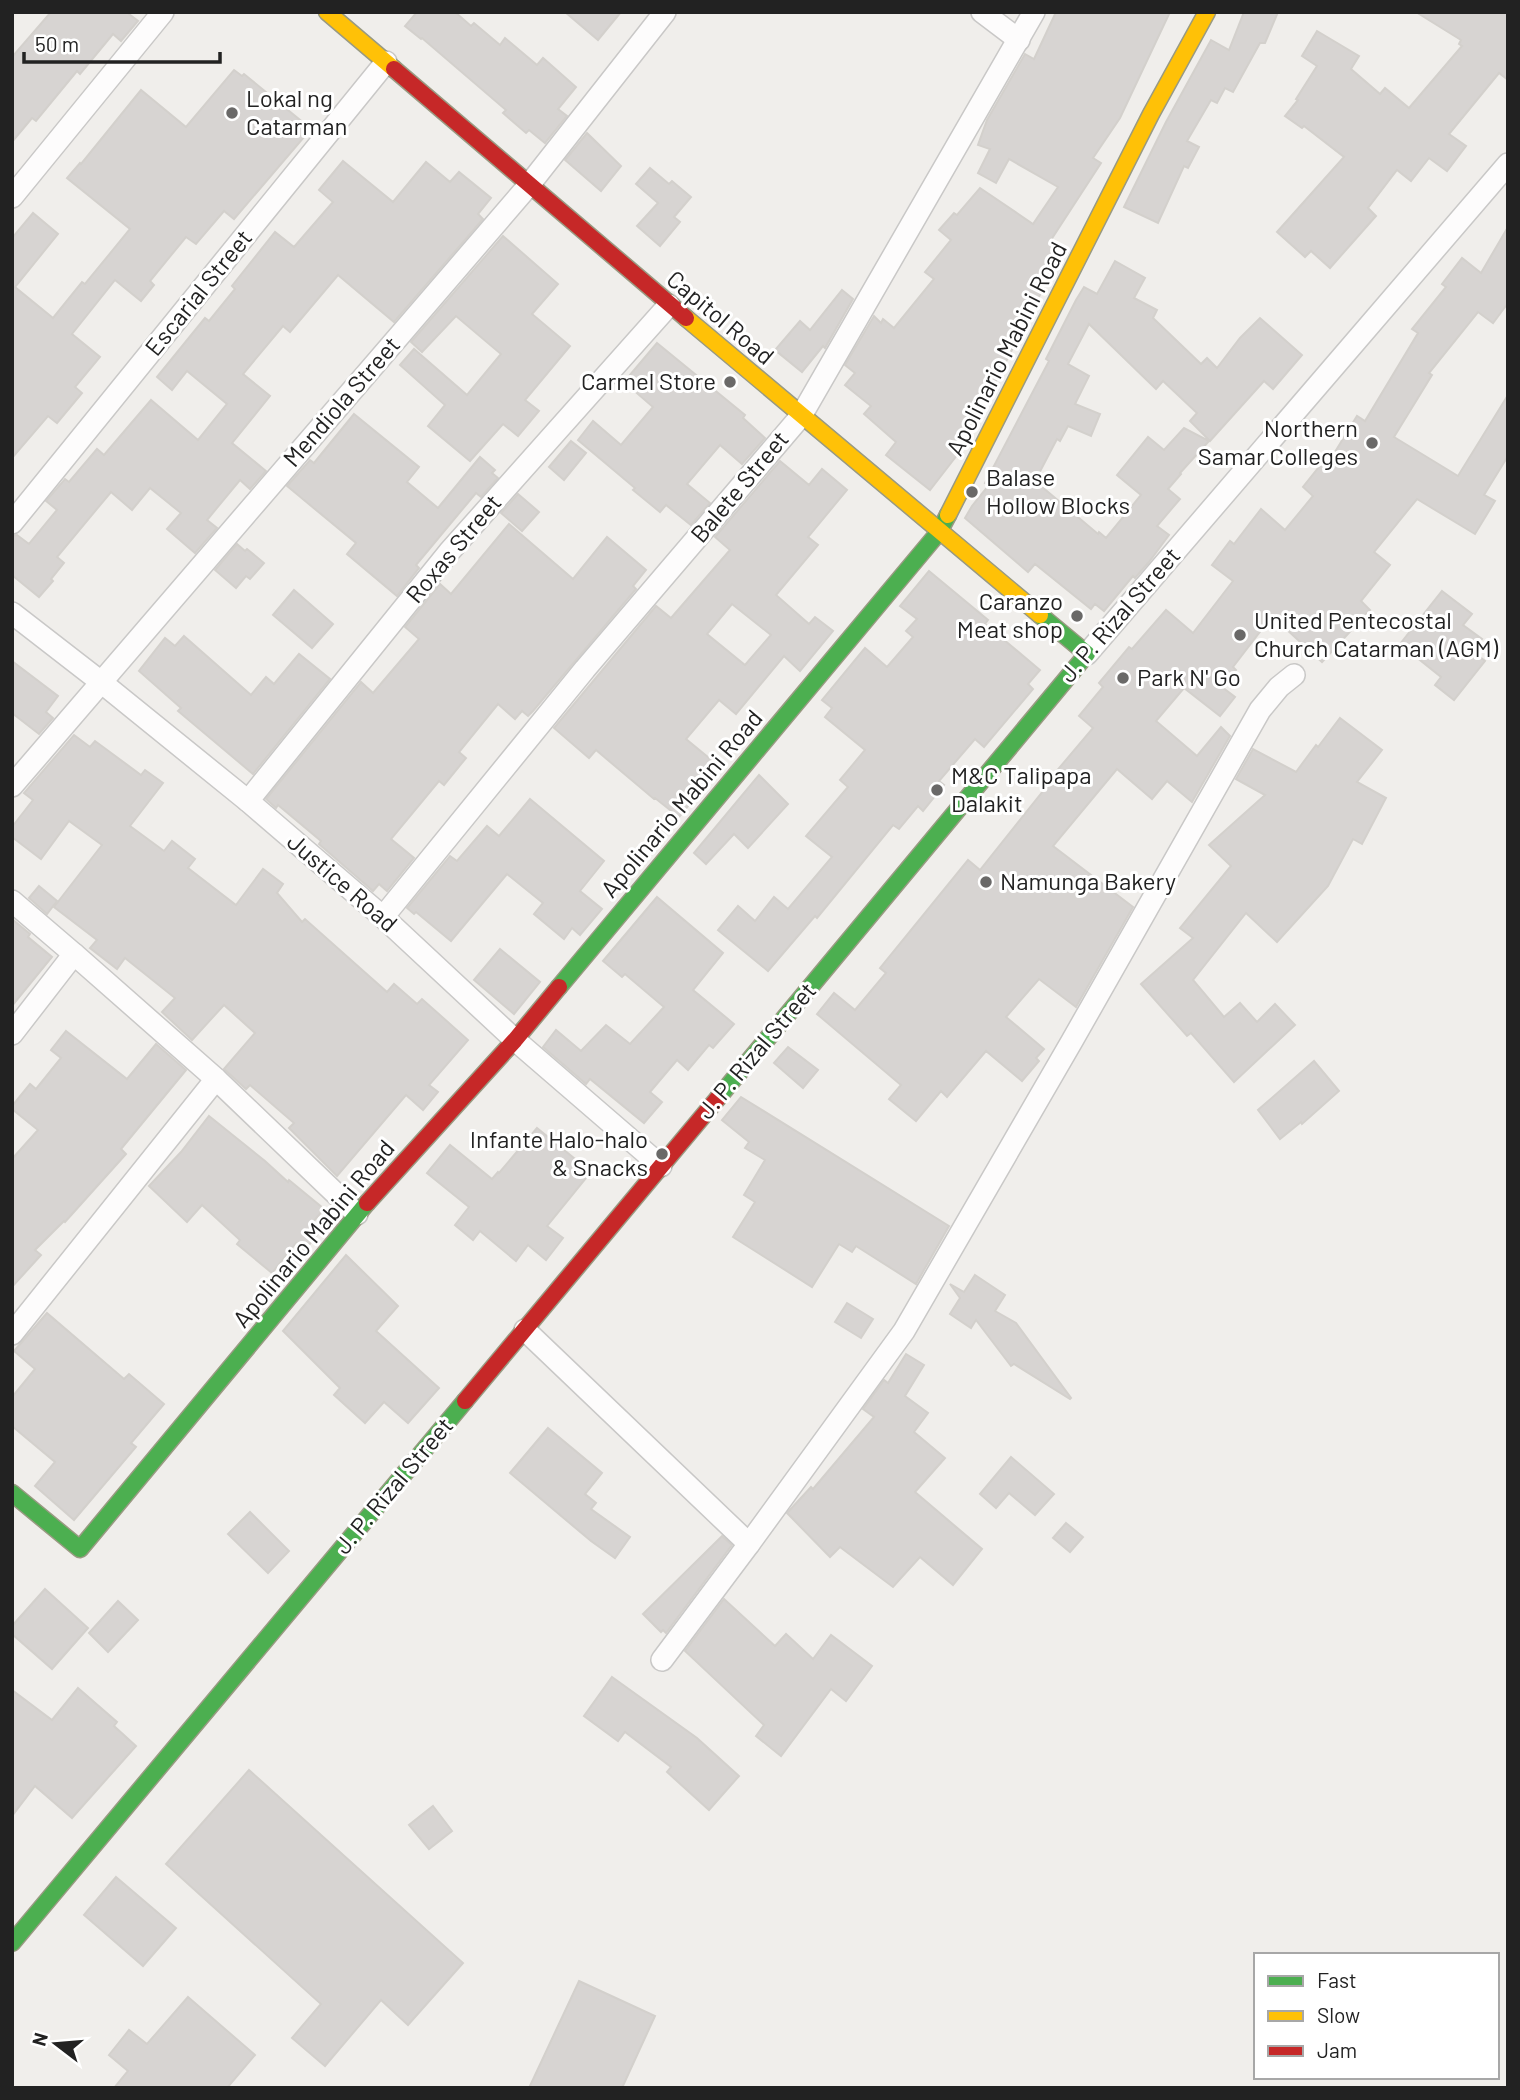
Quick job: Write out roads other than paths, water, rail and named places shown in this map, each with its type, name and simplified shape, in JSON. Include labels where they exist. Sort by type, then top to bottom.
[{"type":"street","points":[[12,197],[163,12]]},
{"type":"street","name":"Capitol Road","points":[[327,12],[801,416],[1087,654]]},
{"type":"street","name":"Mendiola Street","points":[[12,786],[529,185],[665,12]]},
{"type":"street","points":[[982,12],[1019,40]]},
{"type":"street","name":"Balete Street","points":[[383,917],[585,669],[801,416],[1034,12]]},
{"type":"street","name":"Apolinario Mabini Road","points":[[12,1493],[80,1549],[358,1214],[515,1040],[939,532],[1152,114],[1207,12]]},
{"type":"street","name":"Escarial Street","points":[[12,523],[386,62]]},
{"type":"street","name":"J. P. Rizal Street","points":[[12,1943],[1087,654],[1508,164]]},
{"type":"street","name":"Roxas Street","points":[[248,801],[449,552],[669,304]]},
{"type":"street","name":"Justice Road","points":[[12,614],[248,801],[383,917],[515,1040],[661,1166]]},
{"type":"street","points":[[662,1660],[904,1331],[1079,1030],[1260,710],[1279,687],[1294,675]]},
{"type":"street","points":[[12,901],[216,1079],[358,1214]]},
{"type":"street","points":[[12,1034],[74,954]]},
{"type":"street","points":[[12,1334],[216,1079]]},
{"type":"street","points":[[525,1330],[749,1544]]},
{"type":"place","name":"Lokal ng Catarman","points":[[232,113]]},
{"type":"place","name":"Carmel Store","points":[[730,382]]},
{"type":"place","name":"Northern Samar Colleges","points":[[1372,443]]},
{"type":"place","name":"Balase Hollow Blocks","points":[[972,492]]},
{"type":"place","name":"Caranzo Meat shop","points":[[1077,616]]},
{"type":"place","name":"United Pentecostal Church Catarman (AGM)","points":[[1240,635]]},
{"type":"place","name":"Park N' Go","points":[[1123,678]]},
{"type":"place","name":"M&C Talipapa Dalakit","points":[[937,790]]},
{"type":"place","name":"Namunga Bakery","points":[[986,882]]},
{"type":"place","name":"Infante Halo-halo & Snacks","points":[[662,1154]]}]
